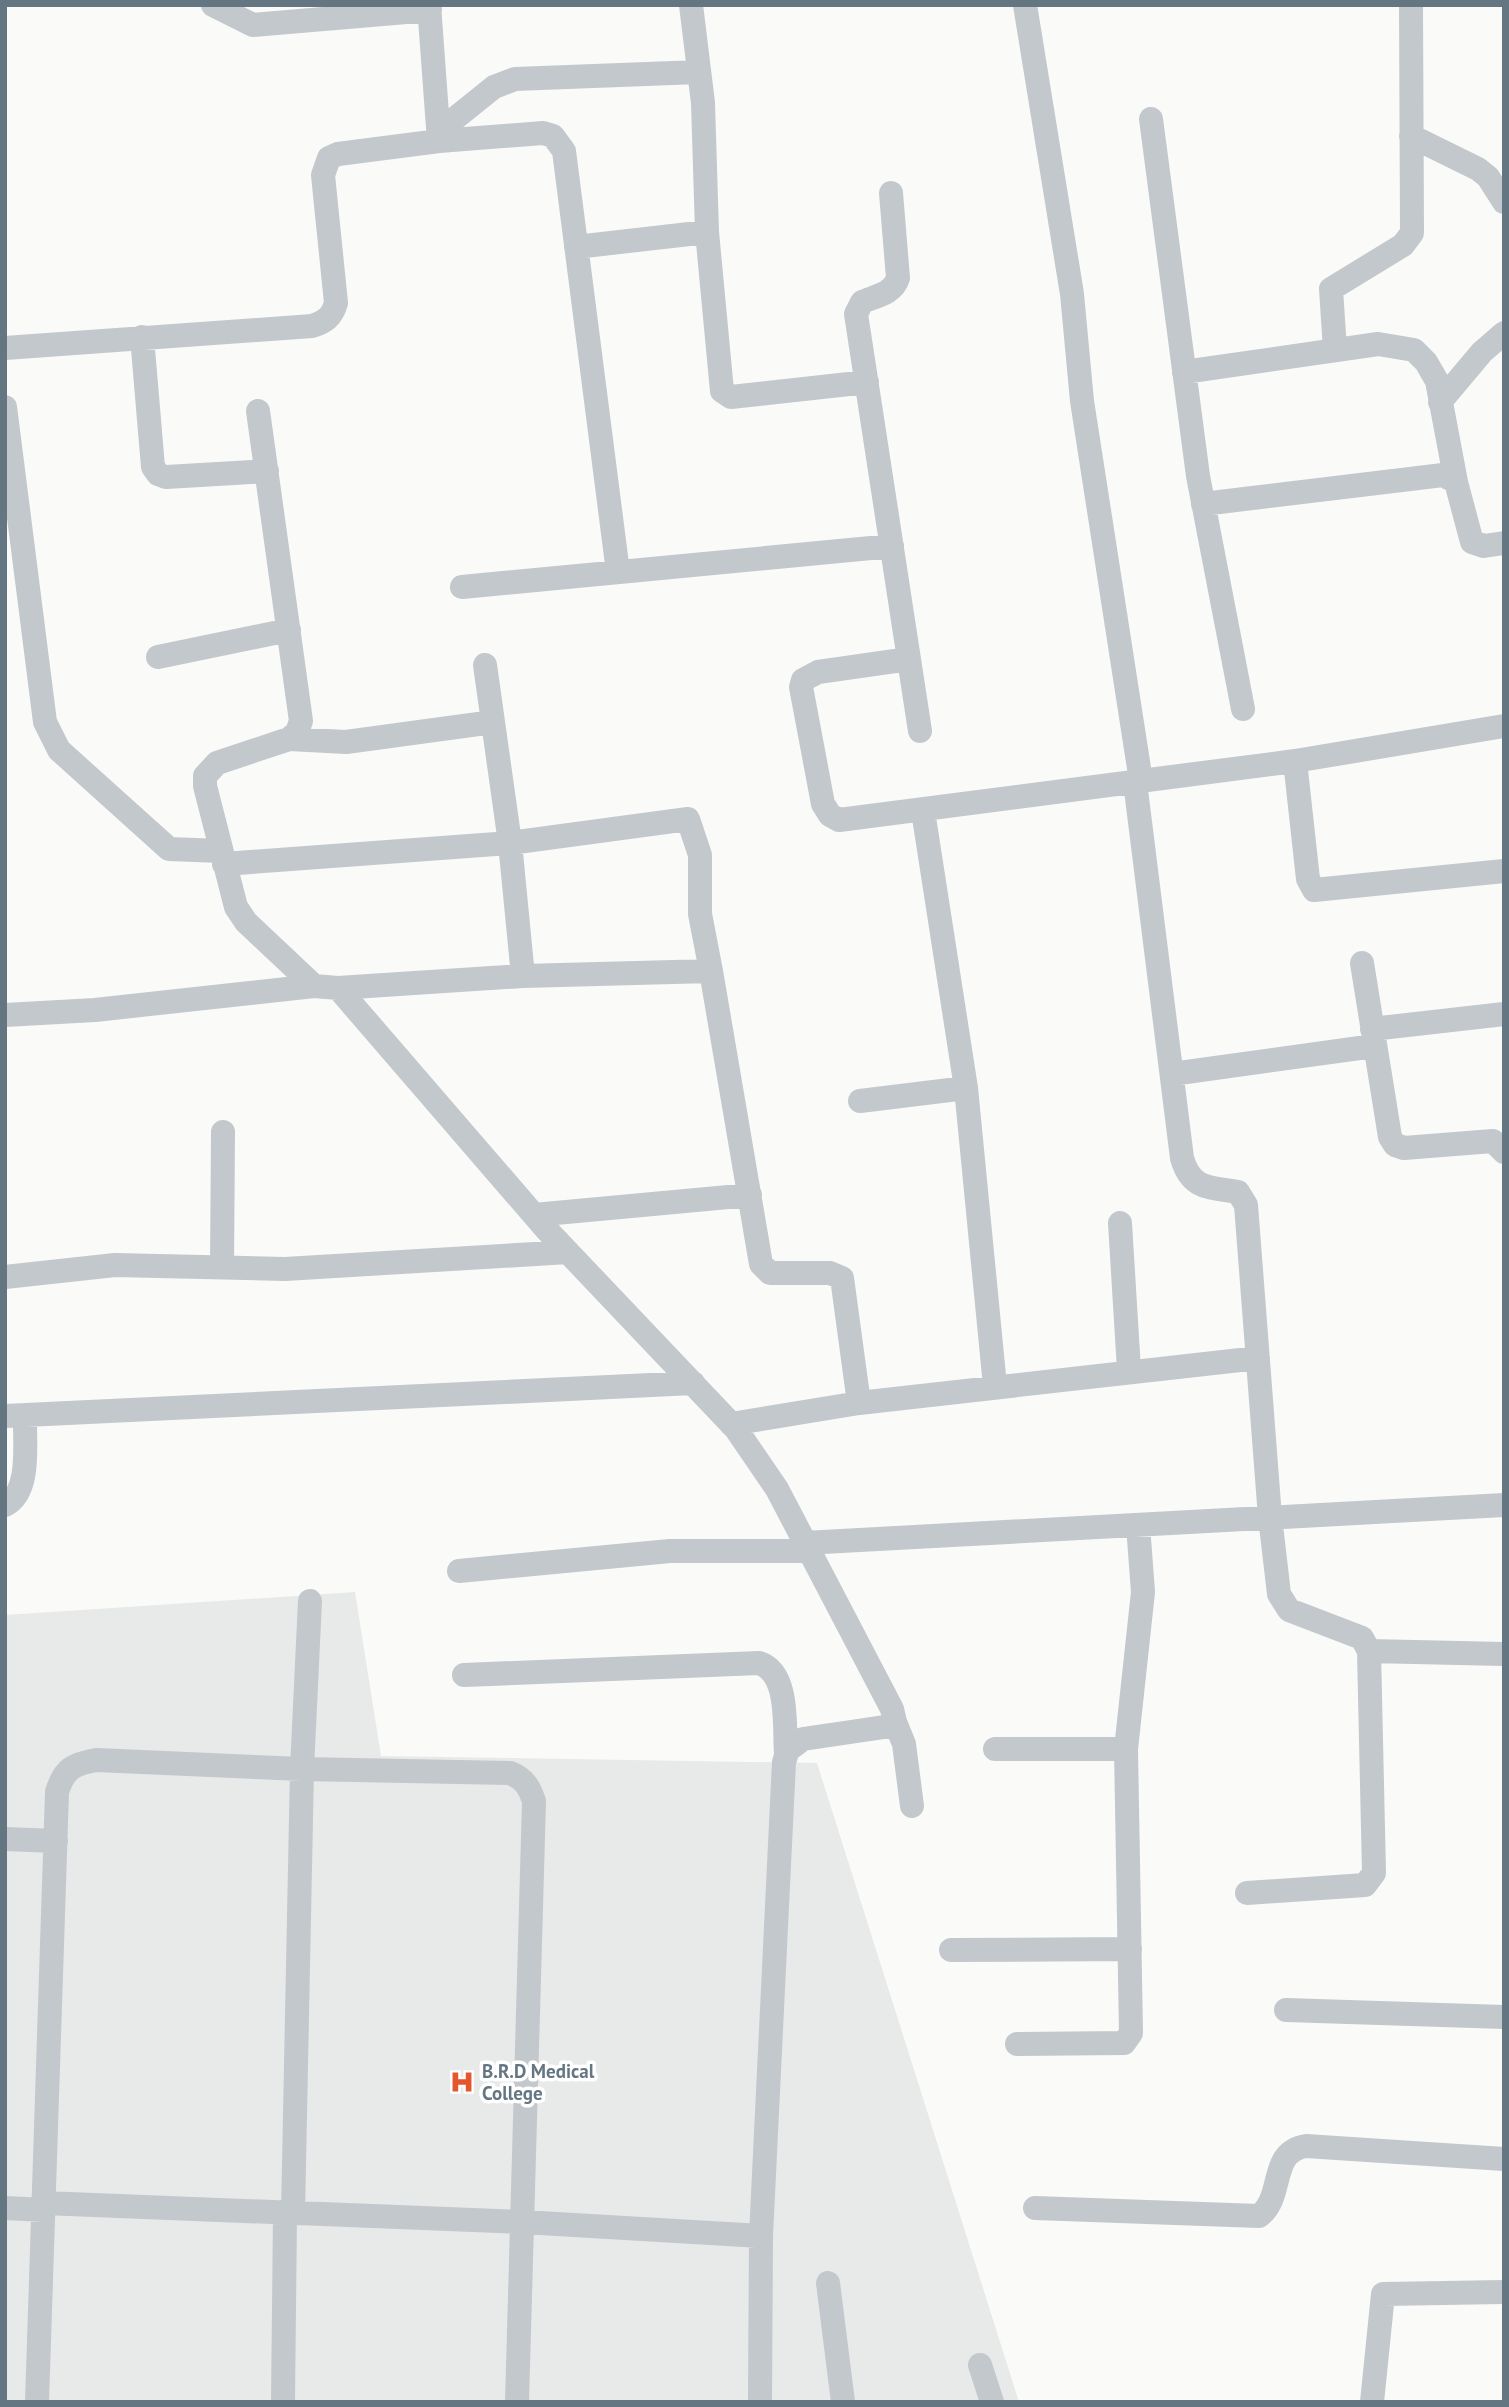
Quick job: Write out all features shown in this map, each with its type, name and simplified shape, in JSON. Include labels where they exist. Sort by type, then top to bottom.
[{"type":"street","points":[[213,5],[253,25],[429,8],[439,136]]},
{"type":"street","points":[[691,5],[699,72],[708,232],[722,390],[725,395],[731,397],[867,382]]},
{"type":"street","points":[[1025,5],[1072,294],[1082,401],[1138,782],[1186,1171],[1192,1180],[1203,1186],[1238,1192],[1246,1205],[1270,1517],[1282,1603],[1289,1610],[1362,1638],[1369,1651],[1374,1873],[1371,1881],[1365,1885],[1247,1893]]},
{"type":"street","points":[[1335,350],[1331,289],[1403,245],[1412,233],[1411,5]]},
{"type":"street","points":[[439,136],[494,87],[515,79],[699,72]]},
{"type":"street","points":[[1151,118],[1203,504],[1242,709]]},
{"type":"street","points":[[5,348],[312,326],[324,322],[333,314],[336,303],[323,175],[329,158],[338,153],[439,136],[543,133],[553,136],[564,151],[618,572]]},
{"type":"street","points":[[1411,136],[1478,169],[1488,177],[1504,202]]},
{"type":"street","points":[[891,193],[898,278],[895,287],[888,292],[862,302],[857,307],[920,731]]},
{"type":"street","points":[[576,247],[708,232]]},
{"type":"street","points":[[1440,402],[1482,352],[1504,333]]},
{"type":"street","points":[[142,337],[153,467],[158,474],[166,477],[267,471]]},
{"type":"street","points":[[1184,372],[1378,344],[1414,350],[1426,362],[1437,381],[1456,482],[1472,542],[1484,546],[1504,543]]},
{"type":"street","points":[[5,407],[9,490],[45,722],[50,737],[59,750],[169,849],[222,857],[510,843],[688,819],[700,855],[700,914],[765,1270],[776,1274],[830,1273],[842,1278],[859,1403]]},
{"type":"street","points":[[258,411],[301,721],[297,732],[289,739]]},
{"type":"street","points":[[1203,504],[1443,475],[1456,482]]},
{"type":"street","points":[[462,587],[892,546]]},
{"type":"street","points":[[158,657],[289,630]]},
{"type":"street","points":[[909,659],[818,672],[803,680],[802,687],[823,804],[830,815],[851,820],[923,811],[1295,761],[1504,726]]},
{"type":"street","points":[[485,665],[510,843],[523,976]]},
{"type":"street","points":[[493,722],[346,742],[289,739],[217,763],[205,776],[222,857],[236,907],[246,922],[326,987],[568,1252],[731,1424],[777,1489],[892,1709],[904,1744],[912,1806]]},
{"type":"street","points":[[1295,761],[1308,879],[1314,890],[1504,871]]},
{"type":"street","points":[[923,811],[966,1088],[995,1387]]},
{"type":"street","points":[[1362,963],[1390,1137],[1395,1145],[1404,1148],[1493,1141],[1504,1152]]},
{"type":"street","points":[[5,1015],[95,1010],[326,987],[523,976],[711,971]]},
{"type":"street","points":[[1172,1074],[1504,1014]]},
{"type":"street","points":[[860,1101],[966,1088]]},
{"type":"street","points":[[222,1267],[223,1132]]},
{"type":"street","points":[[534,1215],[750,1195]]},
{"type":"street","points":[[1120,1223],[1129,1370]]},
{"type":"street","points":[[5,1277],[115,1265],[306,1268],[568,1252]]},
{"type":"street","points":[[731,1424],[859,1403],[1129,1370],[1258,1358]]},
{"type":"street","points":[[5,1505],[19,1492],[15,1415],[693,1383]]},
{"type":"street","points":[[459,1570],[670,1550],[806,1547],[1504,1505]]},
{"type":"street","points":[[1017,2044],[1124,2043],[1129,2039],[1126,1749],[1143,1592],[1138,1525]]},
{"type":"street","points":[[282,2402],[302,1769],[310,1601]]},
{"type":"street","points":[[1369,1651],[1504,1654]]},
{"type":"street","points":[[464,1675],[759,1663],[769,1666],[776,1674],[780,1686],[786,1755],[761,2236],[760,2402]]},
{"type":"street","points":[[786,1755],[794,1743],[803,1739],[891,1726],[895,1722]]},
{"type":"street","points":[[995,1749],[1126,1749]]},
{"type":"street","points":[[37,2402],[57,1792],[62,1776],[70,1767],[83,1762],[510,1773],[522,1778],[530,1789],[534,1801],[517,2402]]},
{"type":"street","points":[[5,1839],[56,1841]]},
{"type":"street","points":[[951,1950],[1130,1949]]},
{"type":"street","points":[[1286,2010],[1504,2017]]},
{"type":"street","points":[[1035,2208],[1259,2216],[1272,2203],[1282,2160],[1288,2152],[1306,2146],[1504,2159]]},
{"type":"street","points":[[5,2208],[44,2206],[289,2213],[523,2222],[761,2236]]},
{"type":"street","points":[[828,2283],[843,2402]]},
{"type":"street","points":[[1372,2402],[1383,2294],[1504,2292]]},
{"type":"street","points":[[980,2365],[992,2402]]},
{"type":"shaded area","name":"B.R.D Medical College","points":[[355,1592],[381,1756],[817,1763],[1019,2402],[5,2402],[5,1615]]},
{"type":"place","name":"B.R.D Medical College","points":[[462,2082]]}]
